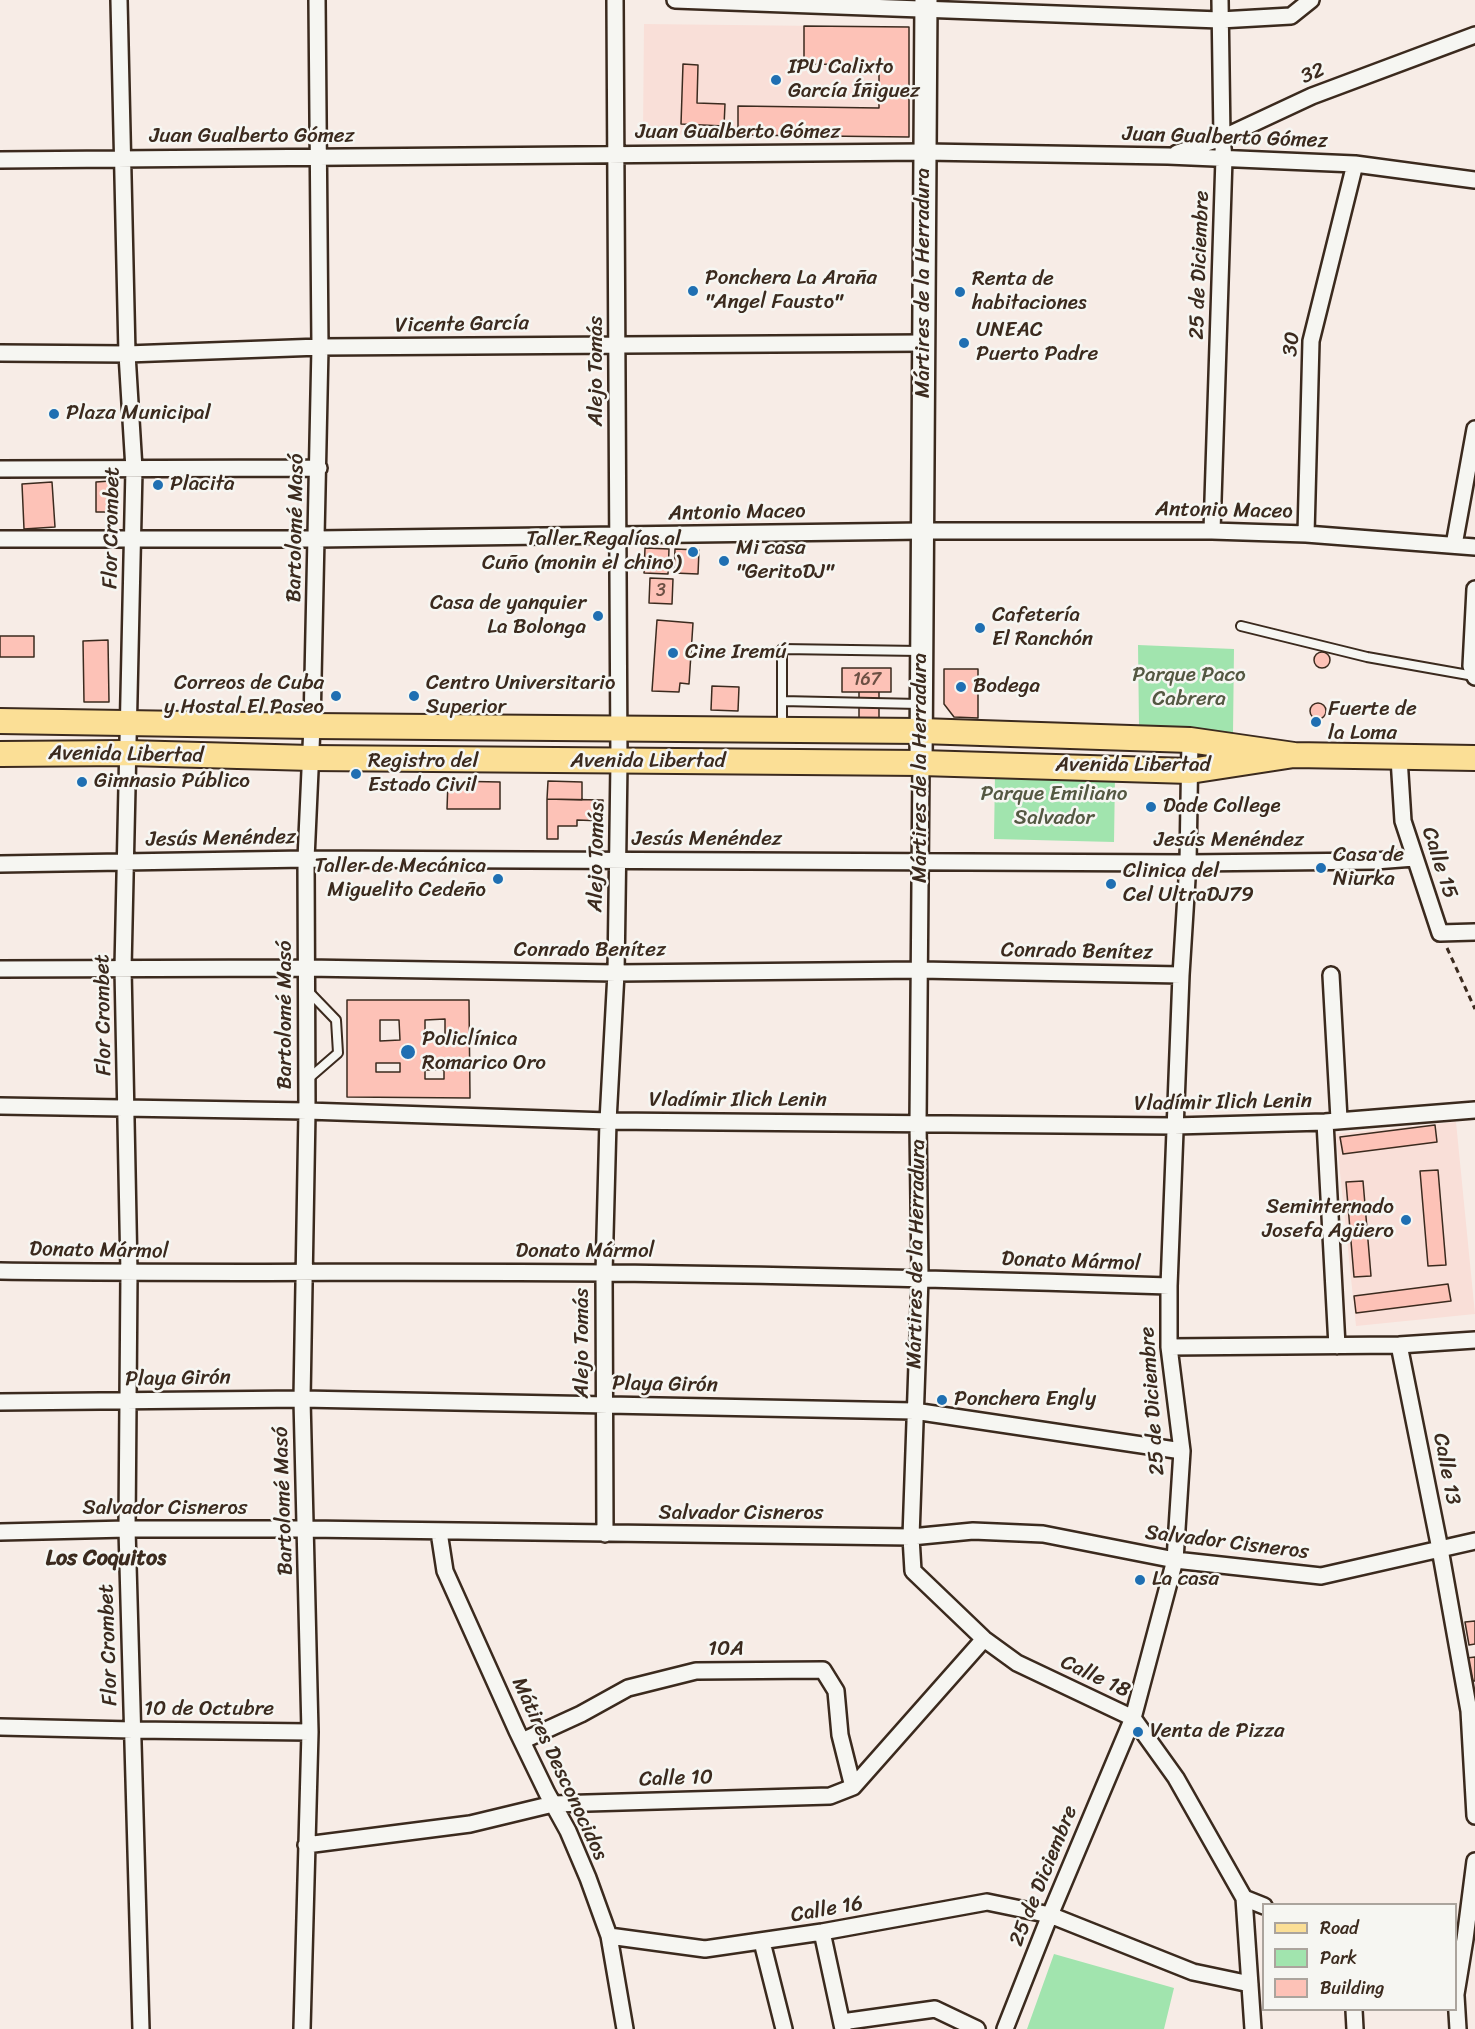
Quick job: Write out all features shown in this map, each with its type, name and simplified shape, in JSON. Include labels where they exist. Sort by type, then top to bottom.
[{"type":"main road","name":"Avenida Libertad","points":[[0,720],[312,726],[921,731],[1190,740],[1294,755],[1475,758]]},
{"type":"main road","name":"Avenida Libertad","points":[[0,754],[128,753],[620,762],[921,763],[1190,771],[1294,755]]},
{"type":"street","name":"Flor Crombet","points":[[119,0],[128,354],[134,469],[123,968],[129,1273],[127,1529],[141,2029]]},
{"type":"street","name":"Bartolomé Masó","points":[[302,2029],[310,1732],[307,1529],[302,1399],[307,1111],[306,859],[319,468],[317,0]]},
{"type":"street","name":"Alejo Tomás","points":[[605,1534],[604,1273],[608,1121],[616,973],[620,762],[615,0]]},
{"type":"street","points":[[675,0],[926,4],[1220,20],[1292,16],[1311,0]]},
{"type":"street","name":"25 de Diciembre","points":[[1212,531],[1224,158],[1220,0]]},
{"type":"street","name":"Mártires de la Herradura","points":[[911,1537],[920,1278],[918,1123],[926,4]]},
{"type":"street","name":"32","points":[[1168,156],[1222,138],[1312,96],[1475,35]]},
{"type":"street","name":"Juan Gualberto Gómez","points":[[0,160],[925,152],[1168,156],[1355,164],[1475,180]]},
{"type":"street","name":"30","points":[[1306,534],[1311,341],[1355,164]]},
{"type":"street","name":"Vicente García","points":[[0,353],[128,354],[320,347],[924,343]]},
{"type":"street","points":[[1454,545],[1475,429]]},
{"type":"street","points":[[0,469],[319,468]]},
{"type":"street","name":"Antonio Maceo","points":[[0,539],[317,539],[923,531],[1212,531],[1306,534],[1475,546]]},
{"type":"street","points":[[1475,589],[1471,666],[1475,676]]},
{"type":"street","name":"25 de Diciembre","points":[[1005,2029],[1133,1718],[1175,1560],[1182,1451],[1169,1347],[1169,1286],[1174,1126],[1188,863],[1190,740]]},
{"type":"street","name":"Calle 15","points":[[1399,758],[1403,821],[1440,933]]},
{"type":"street","name":"Jesús Menéndez","points":[[0,864],[306,859],[1188,863],[1375,861],[1414,858]]},
{"type":"street","points":[[1440,933],[1475,932]]},
{"type":"street","name":"Conrado Benítez","points":[[0,969],[306,968],[616,973],[920,970],[1181,975]]},
{"type":"street","points":[[1331,975],[1337,1346]]},
{"type":"street","name":"Vladímir Ilich Lenin","points":[[0,1106],[126,1110],[307,1111],[608,1121],[1174,1126],[1332,1120],[1475,1110]]},
{"type":"street","name":"Donato Mármol","points":[[0,1271],[604,1273],[920,1278],[1169,1286]]},
{"type":"street","points":[[1169,1347],[1399,1345],[1475,1340]]},
{"type":"street","name":"Calle 13","points":[[1399,1345],[1472,1711],[1475,1816]]},
{"type":"street","name":"Playa Girón","points":[[0,1402],[302,1399],[914,1411],[1182,1451]]},
{"type":"street","name":"Salvador Cisneros","points":[[0,1532],[307,1529],[911,1537],[974,1531],[1043,1534],[1175,1560],[1321,1576],[1475,1541]]},
{"type":"street","name":"Mátires Desconocidos","points":[[439,1532],[445,1571],[522,1741],[568,1831],[609,1936],[625,2029]]},
{"type":"street","name":"Calle 18","points":[[911,1537],[913,1570],[984,1639],[1017,1663],[1133,1718],[1176,1778],[1244,1898]]},
{"type":"street","points":[[853,1787],[984,1639]]},
{"type":"street","name":"10A","points":[[522,1741],[581,1714],[628,1688],[672,1676],[696,1671],[823,1671],[836,1691],[840,1735],[853,1787]]},
{"type":"street","name":"10 de Octubre","points":[[0,1726],[310,1732]]},
{"type":"street","name":"Calle 10","points":[[306,1845],[470,1824],[553,1804],[830,1796],[853,1787]]},
{"type":"street","points":[[1457,1988],[1470,1939],[1475,1862]]},
{"type":"street","points":[[1253,2029],[1244,1898],[1262,1906]]},
{"type":"street","name":"Calle 16","points":[[609,1936],[705,1949],[822,1932],[987,1902],[1050,1915],[1193,1972],[1250,1984]]},
{"type":"street","points":[[822,1932],[842,2026],[935,2009],[976,2029]]},
{"type":"street","points":[[762,1942],[784,2029]]},
{"type":"street","points":[[1354,2011],[1355,2029]]},
{"type":"street","points":[[1456,2011],[1458,2029]]},
{"type":"lane","points":[[1241,626],[1366,657],[1475,676]]},
{"type":"lane","points":[[782,730],[782,649],[922,651]]},
{"type":"lane","points":[[782,701],[922,704]]},
{"type":"lane","points":[[306,990],[336,1020],[338,1053],[307,1080]]},
{"type":"path","name":"Calle 15","points":[[1440,933],[1475,1009]]},
{"type":"shaded area","name":"IPU Calixto García Íñiguez","points":[[644,24],[909,27],[909,137],[643,134]]},
{"type":"shaded area","name":"Seminternado Josefa Agüero","points":[[1456,1122],[1475,1314],[1356,1326],[1336,1134]]},
{"type":"green space","name":"Parque Paco Cabrera","points":[[1138,645],[1234,649],[1233,733],[1139,726]]},
{"type":"green space","name":"Parque Emiliano Salvador","points":[[995,773],[1115,776],[1114,842],[994,839]]},
{"type":"green space","points":[[1054,1954],[1174,1988],[1164,2029],[1027,2029]]},
{"type":"building","points":[[804,26],[909,27],[909,137],[738,135],[738,106],[879,108],[879,65],[804,64]]},
{"type":"building","points":[[683,64],[698,65],[697,103],[725,104],[724,126],[681,124]]},
{"type":"building","points":[[110,481],[111,512],[96,512],[96,482]]},
{"type":"building","points":[[52,482],[55,527],[24,529],[22,484]]},
{"type":"building","points":[[645,548],[669,549],[668,574],[644,573]]},
{"type":"building","points":[[675,549],[699,550],[698,574],[674,573]]},
{"type":"building","points":[[650,578],[673,579],[672,604],[649,603]]},
{"type":"building","name":"Cine Iremú","points":[[657,620],[693,623],[689,684],[680,683],[679,692],[652,691]]},
{"type":"building","points":[[0,636],[34,636],[34,657],[0,657]]},
{"type":"building","points":[[108,640],[109,702],[84,702],[83,641]]},
{"type":"building","points":[[1322,652],[1328,654],[1330,660],[1328,666],[1322,668],[1316,666],[1314,660],[1316,654]]},
{"type":"building","points":[[842,668],[891,668],[891,692],[842,692]]},
{"type":"building","name":"Bodega","points":[[944,669],[978,669],[978,718],[954,717],[944,704]]},
{"type":"building","points":[[712,686],[739,687],[738,711],[711,710]]},
{"type":"building","points":[[859,692],[879,692],[879,718],[859,718]]},
{"type":"building","points":[[1318,703],[1324,705],[1326,711],[1324,717],[1318,719],[1312,717],[1310,711],[1312,705]]},
{"type":"building","points":[[448,781],[500,782],[500,809],[447,809]]},
{"type":"building","points":[[548,781],[582,782],[582,800],[547,799]]},
{"type":"building","points":[[547,799],[603,800],[603,821],[577,820],[577,826],[558,826],[558,839],[547,839]]},
{"type":"building","name":"Policlínica Romarico Oro","points":[[347,1000],[469,1000],[470,1098],[347,1097]],"holes":[[[445,1019],[445,1039],[425,1040],[425,1020]],[[380,1020],[399,1020],[400,1040],[380,1041]],[[376,1063],[400,1063],[400,1072],[376,1072]],[[425,1070],[444,1070],[444,1079],[425,1079]]]},
{"type":"building","points":[[1435,1125],[1437,1142],[1343,1154],[1340,1137]]},
{"type":"building","points":[[1438,1170],[1446,1265],[1428,1266],[1420,1171]]},
{"type":"building","points":[[1363,1181],[1371,1276],[1354,1277],[1346,1182]]},
{"type":"building","points":[[1448,1284],[1451,1301],[1356,1313],[1354,1296]]},
{"type":"building","points":[[1475,1621],[1475,1644],[1469,1645],[1465,1622]]},
{"type":"building","points":[[1475,1657],[1475,1681],[1473,1681],[1467,1658]]},
{"type":"place","name":"IPU Calixto García Íñiguez","points":[[776,80]]},
{"type":"place","name":"Ponchera La Araña \"Angel Fausto\"","points":[[693,291]]},
{"type":"place","name":"Renta de habitaciones","points":[[960,292]]},
{"type":"place","name":"UNEAC Puerto Padre","points":[[964,343]]},
{"type":"place","name":"Plaza Municipal","points":[[54,414]]},
{"type":"place","name":"Placita","points":[[158,485]]},
{"type":"place","name":"Taller Regalías al Cuño (monin el chino)","points":[[693,552]]},
{"type":"place","name":"Mi casa \"GeritoDJ\"","points":[[724,561]]},
{"type":"place","name":"Casa de yanquier La Bolonga","points":[[598,616]]},
{"type":"place","name":"Cafetería El Ranchón","points":[[980,628]]},
{"type":"place","name":"Cine Iremú","points":[[673,653]]},
{"type":"place","name":"Bodega","points":[[961,687]]},
{"type":"place","name":"Correos de Cuba y Hostal El Paseo","points":[[336,696]]},
{"type":"place","name":"Centro Universitario Superior","points":[[414,696]]},
{"type":"place","name":"Fuerte de la Loma","points":[[1316,722]]},
{"type":"place","name":"Registro del Estado Civil","points":[[356,774]]},
{"type":"place","name":"Gimnasio Público","points":[[82,782]]},
{"type":"place","name":"Dade College","points":[[1151,807]]},
{"type":"place","name":"Casa de Niurka","points":[[1321,868]]},
{"type":"place","name":"Taller de Mecánica Miguelito Cedeño","points":[[498,879]]},
{"type":"place","name":"Clinica del Cel UltraDJ79","points":[[1111,884]]},
{"type":"place","name":"Policlínica Romarico Oro","points":[[408,1052]]},
{"type":"place","name":"Seminternado Josefa Agüero","points":[[1406,1220]]},
{"type":"place","name":"Ponchera Engly","points":[[942,1400]]},
{"type":"place","name":"La casa","points":[[1140,1580]]},
{"type":"place","name":"Venta de Pizza","points":[[1138,1732]]},
{"type":"district","name":"Los Coquitos","points":[[106,1559]]}]
